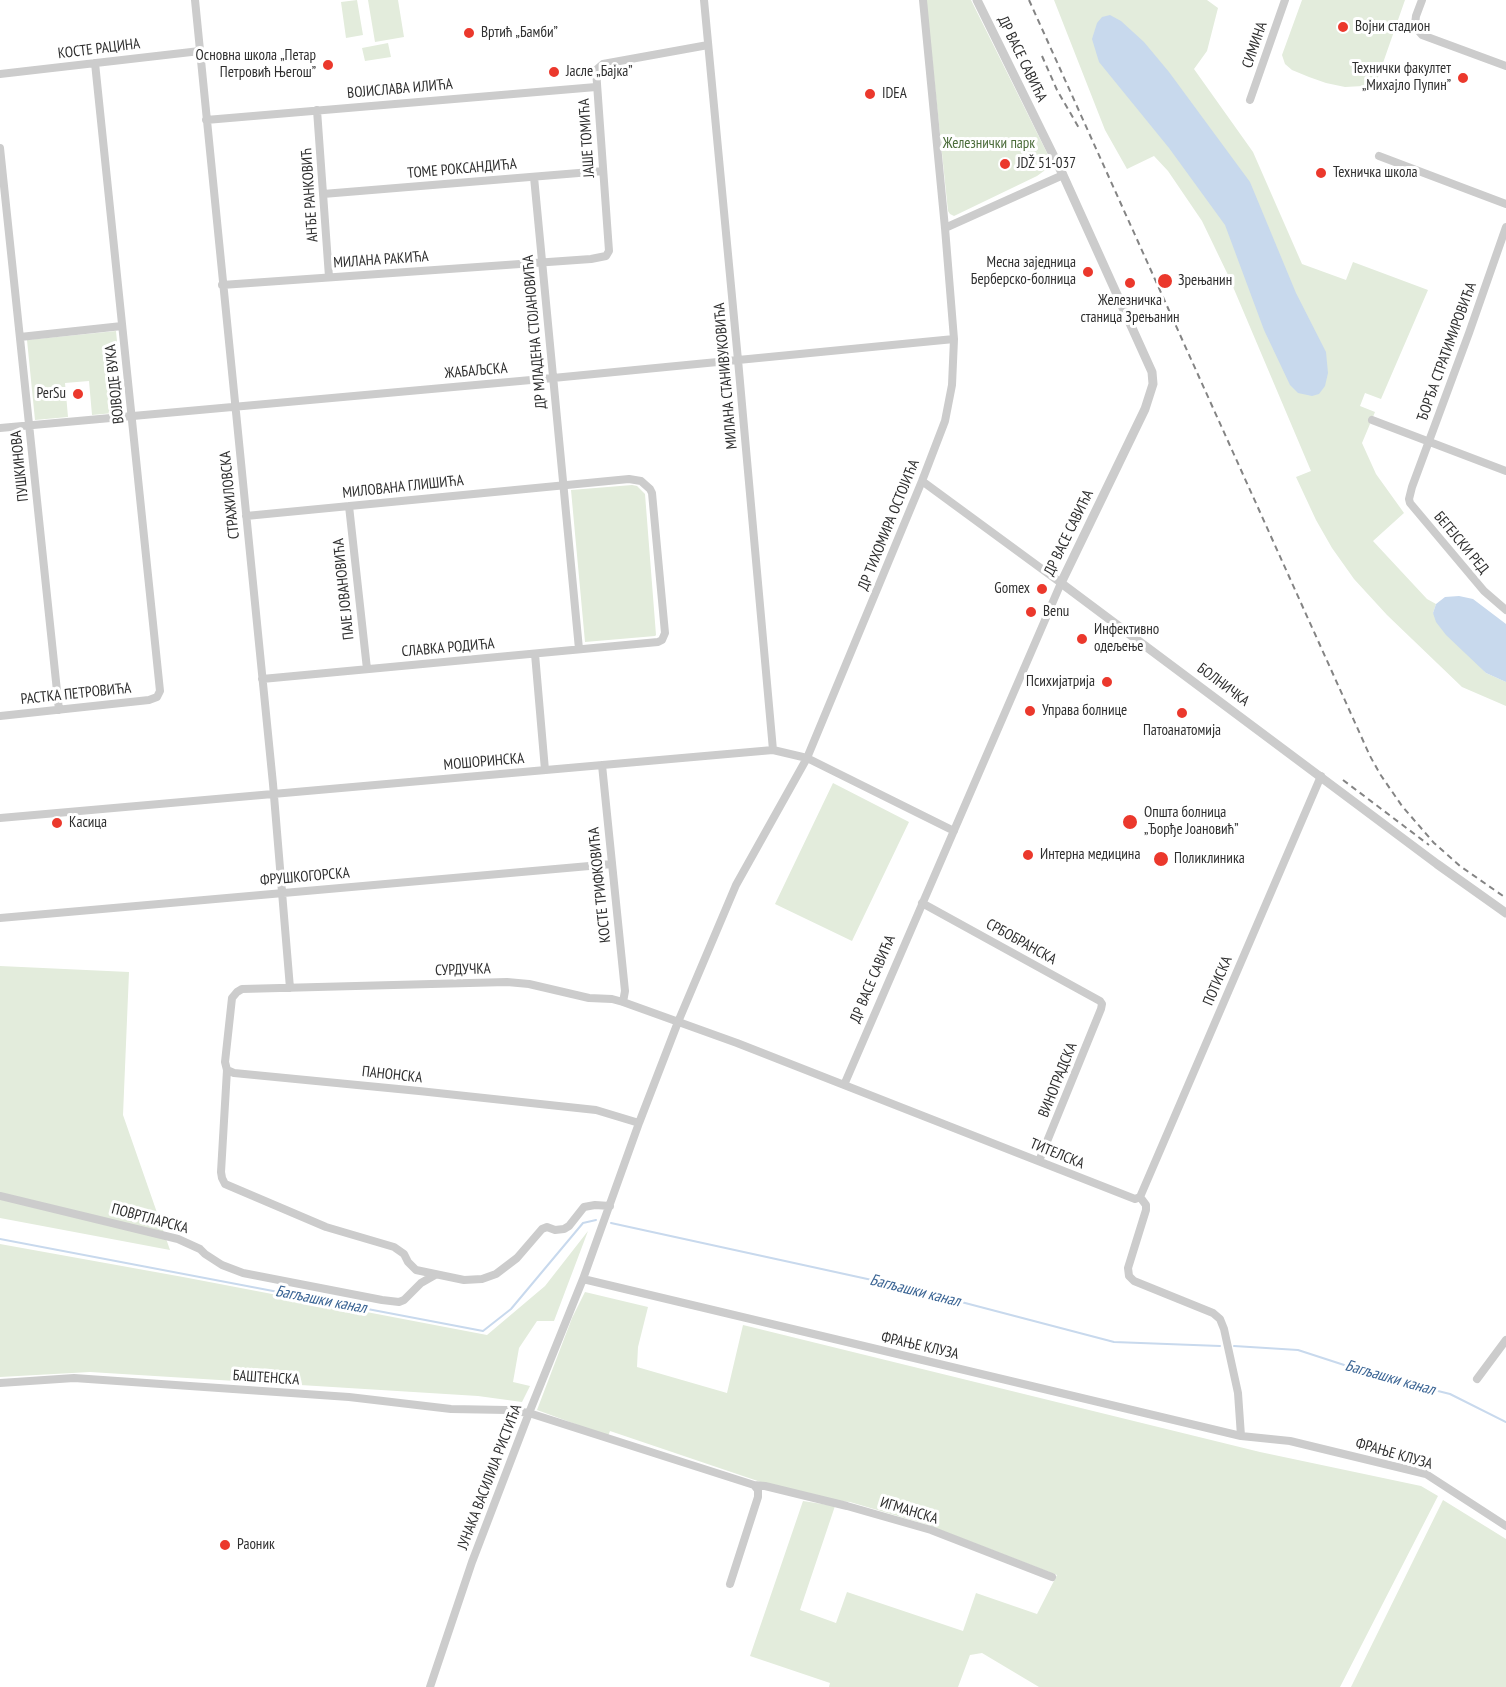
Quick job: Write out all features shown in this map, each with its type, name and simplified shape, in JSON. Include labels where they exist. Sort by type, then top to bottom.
[{"type":"street","name":"СТРАЖИЛОВСКА","points":[[195,0],[274,793],[290,988]]},
{"type":"street","name":"МИЛАНА СТАНИВУКОВИЋА","points":[[704,0],[773,750]]},
{"type":"street","name":"ДР ТИХОМИРА ОСТОЈИЋА","points":[[678,1022],[736,885],[807,758],[945,421],[952,385],[954,339],[923,0]]},
{"type":"street","name":"ДР ВАСЕ САВИЋА","points":[[844,1085],[1061,583],[1145,409],[1153,377],[1151,367],[1063,175],[976,0]]},
{"type":"street","name":"СИМИНА","points":[[1250,100],[1285,0]]},
{"type":"street","points":[[1422,0],[1415,24],[1422,35],[1506,66]]},
{"type":"street","name":"ЈАШЕ ТОМИЋА","points":[[542,262],[601,258],[608,254],[596,70],[601,65],[708,45]]},
{"type":"street","name":"КОСТЕ РАЦИНА","points":[[0,74],[200,51]]},
{"type":"street","name":"ВОЈВОДЕ ВУКА","points":[[95,63],[160,687],[159,694],[154,698]]},
{"type":"street","name":"ВОЈИСЛАВА ИЛИЋА","points":[[206,120],[596,87]]},
{"type":"street","name":"АНЂЕ РАНКОВИЋ","points":[[317,110],[329,277]]},
{"type":"street","name":"ПУШКИНОВА","points":[[0,148],[59,710]]},
{"type":"street","points":[[1379,156],[1506,204]]},
{"type":"street","name":"ТОМЕ РОКСАНДИЋА","points":[[323,194],[603,171]]},
{"type":"street","points":[[945,228],[1063,175]]},
{"type":"street","name":"ДР МЛАДЕНА СТОЈАНОВИЋА","points":[[534,177],[579,650]]},
{"type":"street","name":"ЂОРЂА СТРАТИМИРОВИЋА","points":[[1412,487],[1506,227]]},
{"type":"street","name":"МИЛАНА РАКИЋА","points":[[222,285],[542,262]]},
{"type":"street","points":[[20,337],[122,326]]},
{"type":"street","name":"ЖАБАЉСКА","points":[[0,429],[954,339]]},
{"type":"street","points":[[1372,420],[1506,471]]},
{"type":"street","name":"СЛАВКА РОДИЋА","points":[[262,679],[579,650],[662,640],[665,633],[650,489],[641,481],[629,479],[563,485]]},
{"type":"street","name":"БОЛНИЧКА","points":[[922,481],[1506,913]]},
{"type":"street","name":"МИЛОВАНА ГЛИШИЋА","points":[[246,516],[563,485]]},
{"type":"street","name":"БЕГЕЈСКИ РЕД","points":[[1412,487],[1410,503],[1484,591],[1506,610]]},
{"type":"street","name":"ПАЈЕ ЈОВАНОВИЋА","points":[[349,506],[367,669]]},
{"type":"street","points":[[535,654],[545,770]]},
{"type":"street","name":"РАСТКА ПЕТРОВИЋА","points":[[0,716],[154,698]]},
{"type":"street","name":"МОШОРИНСКА","points":[[0,818],[773,750],[807,758],[954,831]]},
{"type":"street","name":"КОСТЕ ТРИФКОВИЋА","points":[[602,765],[625,991],[623,1002]]},
{"type":"street","name":"ПОТИСКА","points":[[1140,1197],[1321,776]]},
{"type":"street","name":"ФРУШКОГОРСКА","points":[[0,918],[612,864]]},
{"type":"street","name":"СРБОБРАНСКА","points":[[922,903],[1100,1001],[1101,1009]]},
{"type":"street","name":"СУРДУЧКА","points":[[228,1070],[225,1062],[231,1001],[234,995],[242,989],[519,983],[589,998],[612,999],[678,1022]]},
{"type":"street","name":"ВИНОГРАДСКА","points":[[1039,1161],[1101,1009]]},
{"type":"street","points":[[583,1279],[678,1022]]},
{"type":"street","name":"ТИТЕЛСКА","points":[[678,1022],[1135,1199],[1140,1197]]},
{"type":"street","points":[[228,1070],[221,1172],[225,1184],[326,1227],[394,1247],[404,1254],[416,1270],[421,1283]]},
{"type":"street","name":"ПАНОНСКА","points":[[228,1070],[234,1073],[596,1110],[639,1123]]},
{"type":"street","name":"ПОВРТЛАРСКА","points":[[0,1196],[178,1239],[200,1249],[222,1265],[243,1273],[399,1302],[421,1283],[435,1275]]},
{"type":"street","points":[[1140,1197],[1146,1205],[1146,1210],[1128,1268],[1129,1276],[1134,1281],[1213,1313],[1220,1319],[1238,1393],[1241,1436]]},
{"type":"street","points":[[416,1270],[464,1280],[489,1277],[509,1265],[542,1229],[547,1227],[555,1230],[564,1229],[584,1207],[610,1206]]},
{"type":"street","name":"ФРАЊЕ КЛУЗА","points":[[583,1279],[1241,1436],[1290,1442],[1426,1474],[1506,1526]]},
{"type":"street","name":"ЈУНАКА ВАСИЛИЈА РИСТИЋА","points":[[430,1687],[472,1562],[583,1279]]},
{"type":"street","points":[[1477,1379],[1506,1340]]},
{"type":"street","name":"БАШТЕНСКА","points":[[0,1383],[74,1378],[349,1397],[451,1409],[507,1410],[529,1413]]},
{"type":"street","name":"ИГМАНСКА","points":[[529,1413],[754,1485],[847,1506],[931,1530],[1052,1577]]},
{"type":"street","points":[[730,1584],[758,1497],[758,1490],[754,1485]]},
{"type":"green space","points":[[357,0],[363,35],[346,38],[341,2]]},
{"type":"green space","points":[[368,0],[398,0],[404,37],[375,42]]},
{"type":"green space","name":"Железнички парк","points":[[926,0],[971,0],[1050,159],[1048,168],[1037,176],[954,216],[948,211]]},
{"type":"green space","points":[[1054,0],[1207,0],[1218,8],[1207,51],[1194,69],[1253,152],[1302,264],[1346,280],[1353,262],[1428,290],[1381,399],[1365,393],[1360,406],[1375,412],[1362,443],[1376,474],[1404,513],[1373,541],[1427,599],[1436,604],[1433,613],[1486,673],[1506,682],[1506,706],[1462,687],[1387,615],[1354,579],[1332,548],[1296,477],[1311,471],[1228,275],[1202,221],[1168,171],[1154,156],[1127,169],[1105,130]]},
{"type":"green space","name":"Војни стадион","points":[[1302,0],[1405,0],[1377,80],[1363,86],[1345,87],[1309,77],[1292,70],[1285,64],[1282,55]]},
{"type":"green space","points":[[388,43],[391,57],[365,61],[362,48]]},
{"type":"green space","points":[[116,331],[124,412],[92,415],[89,381],[65,383],[68,417],[35,420],[27,340]]},
{"type":"green space","points":[[637,486],[645,494],[656,635],[585,642],[571,490]]},
{"type":"green space","points":[[833,783],[909,822],[852,941],[775,904]]},
{"type":"green space","points":[[0,966],[129,972],[123,1115],[170,1250],[0,1218]]},
{"type":"green space","points":[[588,1231],[554,1321],[537,1321],[519,1348],[513,1382],[530,1386],[522,1402],[478,1396],[90,1372],[0,1377],[0,1244],[487,1335],[545,1286]]},
{"type":"green space","points":[[585,1292],[648,1307],[638,1347],[637,1367],[727,1393],[743,1325],[1260,1452],[1421,1486],[1438,1496],[1340,1687],[1039,1687],[982,1653],[970,1655],[958,1687],[829,1687],[830,1683],[750,1656],[803,1501],[835,1506],[800,1610],[836,1623],[847,1592],[963,1631],[976,1593],[1037,1614],[1057,1575],[925,1524],[850,1502],[805,1497],[610,1431],[608,1436],[537,1410],[572,1318]]},
{"type":"green space","points":[[1443,1500],[1506,1539],[1506,1687],[1351,1687]]},
{"type":"water","points":[[1110,15],[1121,21],[1144,42],[1169,72],[1250,182],[1296,293],[1326,352],[1328,373],[1325,386],[1319,394],[1312,396],[1298,393],[1290,385],[1264,330],[1225,225],[1169,148],[1099,62],[1092,39],[1097,23],[1102,17]]},
{"type":"water","points":[[1459,596],[1473,599],[1506,624],[1506,682],[1486,673],[1446,635],[1436,622],[1433,613],[1436,604],[1445,597]]},
{"type":"waterway","name":"Багљашки канал","points":[[0,1239],[483,1331],[511,1309],[583,1223],[596,1220]]},
{"type":"waterway","name":"Багљашки канал","points":[[611,1223],[904,1287],[1114,1342],[1220,1346]]},
{"type":"waterway","name":"Багљашки канал","points":[[1234,1346],[1298,1350],[1378,1376],[1450,1394],[1506,1422]]},
{"type":"railway","points":[[1029,0],[1370,756],[1402,806],[1434,843],[1460,866],[1506,898]]},
{"type":"railway","points":[[1042,56],[1057,90],[1079,128]]},
{"type":"railway","points":[[1343,780],[1429,845]]},
{"type":"place","name":"Војни стадион","points":[[1343,27]]},
{"type":"place","name":"Вртић „Бамби”","points":[[469,33]]},
{"type":"place","name":"Основна школа „Петар Петровић Његош”","points":[[328,65]]},
{"type":"place","name":"Јасле „Бајка”","points":[[554,72]]},
{"type":"place","name":"Технички факултет „Михајло Пупин”","points":[[1463,78]]},
{"type":"place","name":"IDEA","points":[[870,94]]},
{"type":"place","name":"JDŽ 51-037","points":[[1005,164]]},
{"type":"place","name":"Техничка школа","points":[[1321,173]]},
{"type":"place","name":"Месна заједница Берберско-болница","points":[[1088,272]]},
{"type":"place","name":"Зрењанин","points":[[1165,281]]},
{"type":"place","name":"Железничка станица Зрењанин","points":[[1130,283]]},
{"type":"place","name":"PerSu","points":[[78,394]]},
{"type":"place","name":"Gomex","points":[[1042,589]]},
{"type":"place","name":"Benu","points":[[1031,612]]},
{"type":"place","name":"Инфективно одељење","points":[[1082,639]]},
{"type":"place","name":"Психијатрија","points":[[1107,682]]},
{"type":"place","name":"Управа болнице","points":[[1030,711]]},
{"type":"place","name":"Патоанатомија","points":[[1182,713]]},
{"type":"place","name":"Општа болница „Ђорђе Јоановић”","points":[[1130,822]]},
{"type":"place","name":"Касица","points":[[57,823]]},
{"type":"place","name":"Интерна медицина","points":[[1028,855]]},
{"type":"place","name":"Поликлиника","points":[[1161,859]]},
{"type":"place","name":"Раоник","points":[[225,1545]]}]
